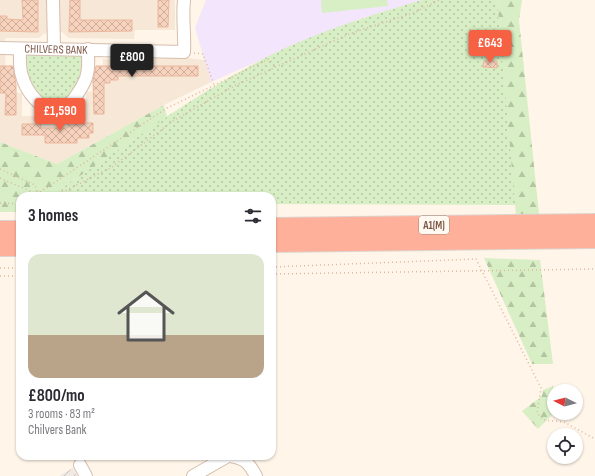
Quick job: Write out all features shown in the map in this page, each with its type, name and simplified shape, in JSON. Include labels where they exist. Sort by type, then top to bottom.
[{"type":"highway","name":"A1(M)","points":[[276,227],[595,223]]},
{"type":"highway","points":[[0,230],[16,230]]},
{"type":"highway","name":"A1(M)","points":[[276,243],[595,239]]},
{"type":"highway","points":[[0,247],[16,247]]},
{"type":"street","points":[[53,0],[54,48]]},
{"type":"street","points":[[184,0],[182,17],[185,35],[184,52]]},
{"type":"street","name":"CHILVERS BANK","points":[[0,48],[184,52]]},
{"type":"street","points":[[20,49],[22,76],[30,93],[45,107],[58,109],[71,103],[85,82],[88,74],[88,49]]},
{"type":"street","points":[[194,476],[222,460]]},
{"type":"street","points":[[244,460],[251,466],[256,476]]},
{"type":"street","points":[[80,465],[86,476]]},
{"type":"path","points":[[64,192],[112,167],[180,117],[234,86],[349,34],[416,12],[439,0]]},
{"type":"path","points":[[184,52],[203,54],[214,85]]},
{"type":"path","points":[[41,192],[167,108],[269,59],[276,67]]},
{"type":"path","points":[[0,168],[35,185],[36,192]]},
{"type":"path","points":[[0,178],[30,192]]},
{"type":"path","points":[[0,203],[16,204]]},
{"type":"path","points":[[276,267],[476,259],[509,328],[541,388],[537,413],[544,420],[564,422],[595,439]]},
{"type":"path","points":[[0,268],[16,268]]},
{"type":"path","points":[[276,274],[483,272],[595,269]]},
{"type":"path","points":[[0,276],[16,276]]},
{"type":"shaded area","points":[[0,0],[175,0],[175,30],[135,30],[134,39],[69,38],[62,32],[45,33],[39,38],[5,38],[6,92],[22,93],[22,116],[86,116],[86,92],[103,91],[103,59],[186,58],[205,60],[211,82],[164,105],[57,164],[0,142]]},
{"type":"shaded area","points":[[206,0],[422,0],[360,19],[211,82],[195,28]]},
{"type":"shaded area","points":[[73,468],[77,476],[59,476]]},
{"type":"green space","points":[[321,0],[387,0],[388,6],[322,13]]},
{"type":"green space","points":[[422,0],[497,0],[516,205],[276,204],[276,192],[60,192],[62,188],[138,135],[190,101],[244,69],[289,46],[364,18]]},
{"type":"green space","points":[[497,0],[522,0],[519,20],[539,214],[516,215]]},
{"type":"green space","points":[[25,55],[82,55],[86,73],[70,102],[48,104],[24,78]]},
{"type":"green space","points":[[164,105],[167,117],[62,188],[60,192],[16,192],[16,212],[0,212],[0,142],[57,164]]},
{"type":"green space","points":[[484,258],[540,260],[553,364],[532,364]]},
{"type":"green space","points":[[547,388],[547,420],[538,429],[522,411],[542,396],[543,390]]},
{"type":"building","points":[[22,0],[38,0],[38,32],[0,31],[0,16],[7,16],[7,19],[23,20]]},
{"type":"building","points":[[70,0],[80,0],[80,20],[132,20],[132,31],[69,32]]},
{"type":"building","points":[[158,0],[169,0],[168,27],[158,27]]},
{"type":"building","points":[[484,61],[497,61],[497,68],[483,67]]},
{"type":"building","points":[[0,66],[13,66],[16,85],[16,115],[5,115],[6,93],[0,93]]},
{"type":"building","points":[[96,66],[198,66],[198,76],[118,76],[118,80],[110,80],[110,83],[104,83],[104,114],[94,114],[93,81]]},
{"type":"building","points":[[68,123],[93,123],[93,133],[89,133],[89,138],[77,138],[77,143],[45,143],[45,135],[22,135],[22,124],[41,124],[41,128],[68,128]]}]
